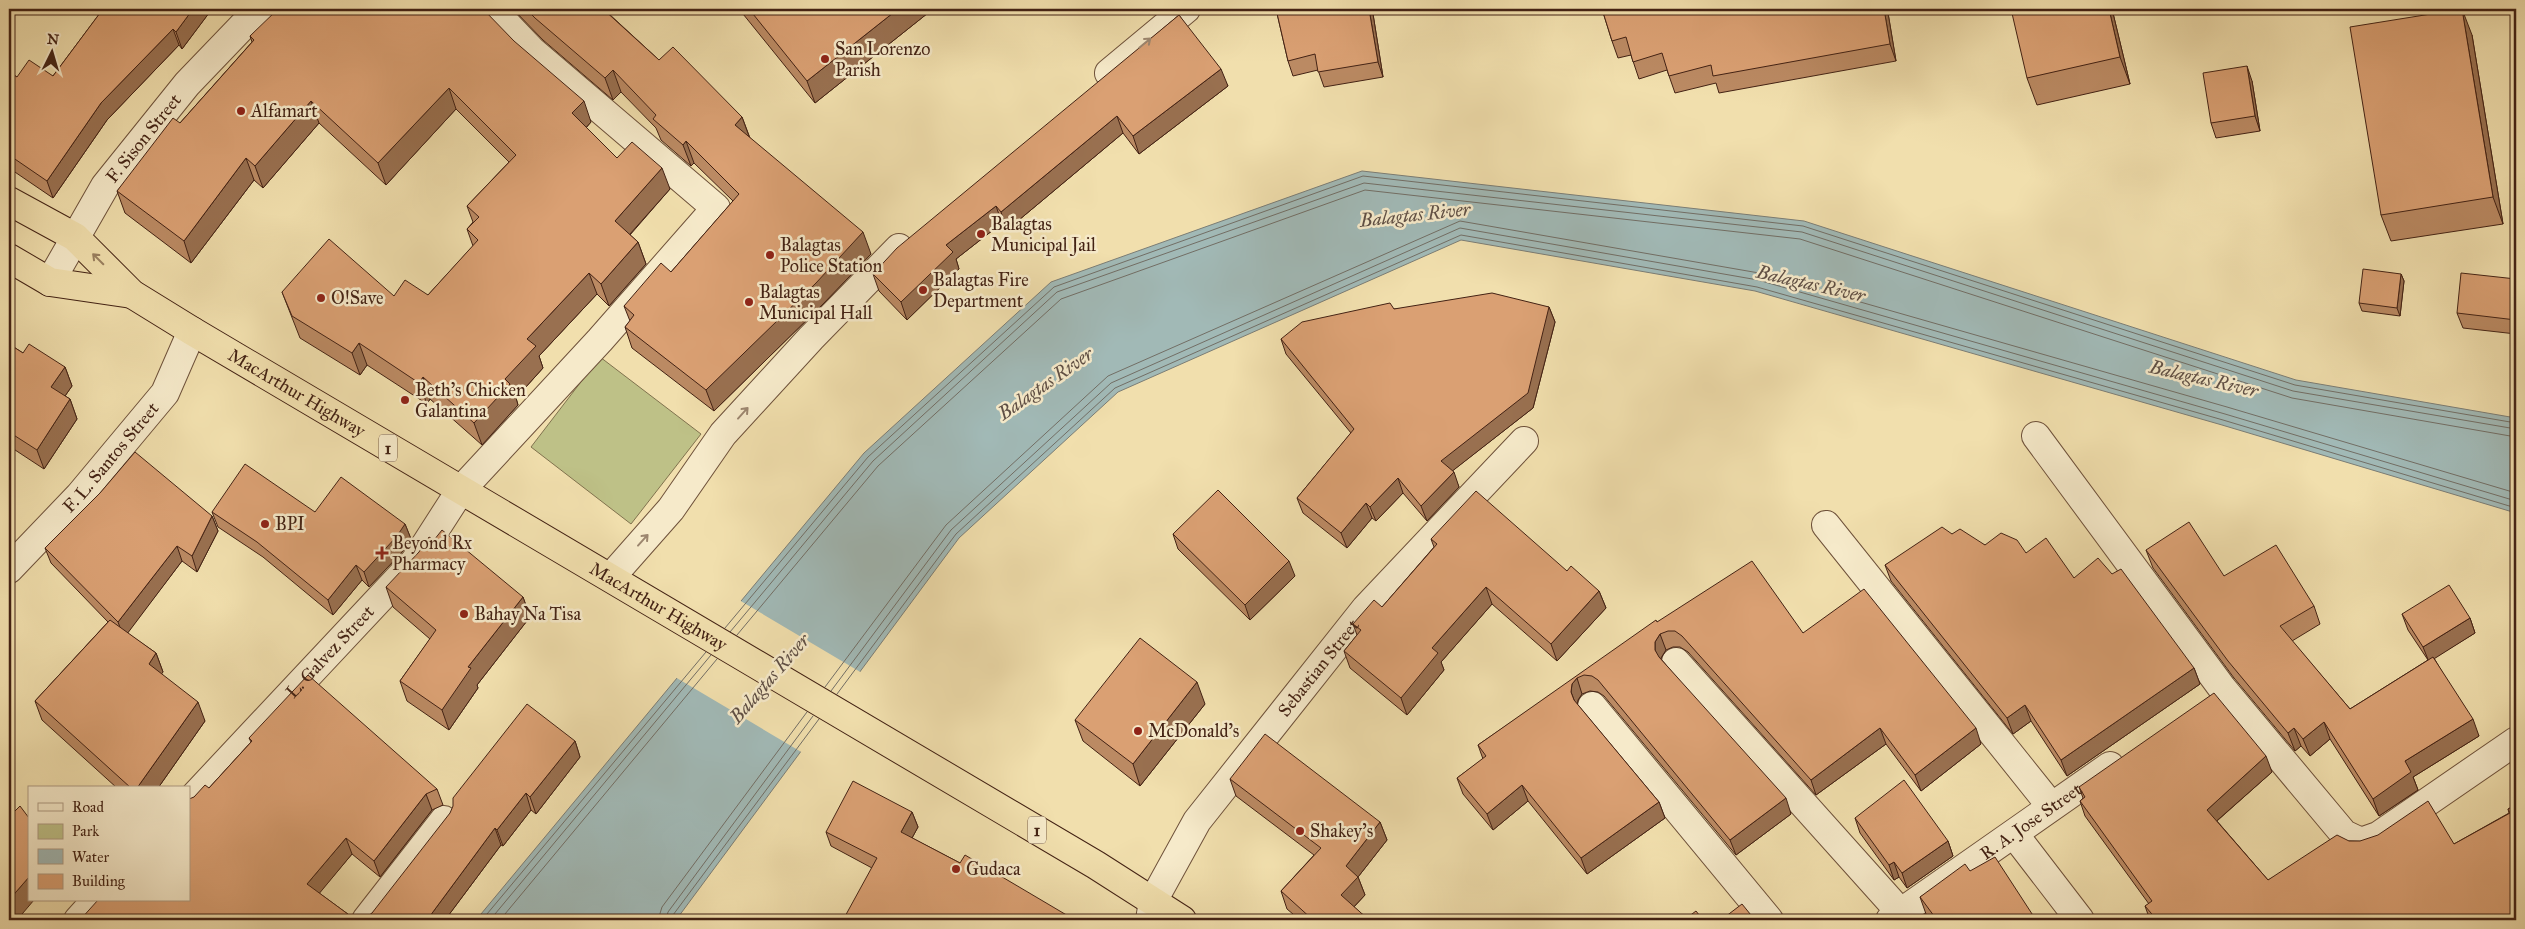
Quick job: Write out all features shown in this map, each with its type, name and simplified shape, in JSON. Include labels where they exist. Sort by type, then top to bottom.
[{"type":"highway","name":"MacArthur Highway","points":[[9,200],[75,237],[132,294],[192,331],[891,744],[1151,911],[1182,920]]},
{"type":"highway","name":"MacArthur Highway","points":[[9,258],[50,282],[132,294]]},
{"type":"street","name":"F. Sison Street","points":[[50,282],[105,186],[186,84],[259,9]]},
{"type":"street","name":"L. Galvez Street","points":[[190,801],[415,561],[460,491],[600,340],[716,208],[532,52],[492,9]]},
{"type":"street","points":[[1088,90],[1186,9]]},
{"type":"street","points":[[610,577],[671,509],[723,434],[892,254],[922,229]]},
{"type":"street","name":"F. L. Santos Street","points":[[9,569],[79,496],[164,393],[192,331]]},
{"type":"street","points":[[2036,436],[2222,688],[2344,834],[2361,842],[2378,836],[2516,741]]},
{"type":"street","name":"Sebastian Street","points":[[1151,911],[1197,820],[1366,608],[1524,441]]},
{"type":"street","points":[[1826,525],[2051,806]]},
{"type":"street","points":[[1676,662],[1895,916]]},
{"type":"street","points":[[2198,705],[2222,688]]},
{"type":"street","points":[[1592,706],[1769,920]]},
{"type":"street","name":"R. A. Jose Street","points":[[1895,916],[2132,750]]},
{"type":"street","points":[[366,920],[444,820]]},
{"type":"street","points":[[2014,834],[2080,920]]},
{"type":"street","points":[[78,920],[94,902]]},
{"type":"green space","points":[[600,357],[701,434],[631,524],[531,447]]},
{"type":"water","name":"Balagtas River","points":[[1362,171],[1804,221],[2296,380],[2516,418],[2516,513],[2222,425],[1755,291],[1461,240],[1118,392],[959,538],[676,920],[476,920],[864,453],[1051,282]]},
{"type":"pier","points":[[739,600],[862,673],[803,753],[675,677]]},
{"type":"building","points":[[103,9],[193,9],[176,32],[173,29],[101,103],[47,181],[9,155],[9,72],[17,77],[29,60],[53,76]]},
{"type":"building","points":[[278,9],[483,9],[514,41],[584,101],[572,113],[617,158],[632,142],[662,168],[615,221],[638,242],[601,284],[589,273],[527,339],[536,346],[505,379],[510,384],[474,423],[423,377],[419,383],[359,343],[352,353],[292,316],[282,292],[329,239],[394,296],[405,280],[428,295],[478,240],[467,229],[479,217],[467,206],[516,155],[449,88],[378,163],[311,101],[255,166],[246,158],[184,241],[117,191],[173,118],[180,123],[254,40],[250,36]]},
{"type":"building","points":[[526,9],[603,9],[659,60],[673,47],[742,117],[735,125],[863,232],[816,283],[706,390],[625,327],[634,315],[624,306],[661,263],[671,272],[739,194],[686,141],[683,145],[653,119],[656,115],[613,70],[605,78]]},
{"type":"building","name":"San Lorenzo Parish","points":[[749,9],[898,9],[807,81]]},
{"type":"building","points":[[1276,9],[1369,9],[1378,62],[1318,72],[1315,54],[1288,61]]},
{"type":"building","points":[[1602,9],[1884,9],[1890,44],[1713,76],[1711,65],[1669,76],[1662,53],[1633,62],[1626,37],[1612,41]]},
{"type":"building","points":[[2011,9],[2109,9],[2120,57],[2027,78]]},
{"type":"building","points":[[2462,9],[2493,197],[2381,215],[2350,27]]},
{"type":"building","points":[[1179,15],[1221,69],[1133,136],[1117,116],[1001,212],[996,206],[946,245],[953,252],[901,302],[873,274],[897,248]]},
{"type":"building","points":[[2247,66],[2255,116],[2211,123],[2203,73]]},
{"type":"building","points":[[2363,269],[2401,274],[2397,308],[2359,303]]},
{"type":"building","points":[[2461,273],[2516,279],[2516,320],[2457,313]]},
{"type":"building","points":[[1492,293],[1549,307],[1528,393],[1441,461],[1454,472],[1421,506],[1398,478],[1370,507],[1366,503],[1341,533],[1297,498],[1354,429],[1281,339],[1302,322],[1390,303],[1394,309]]},
{"type":"building","points":[[9,344],[23,353],[29,344],[65,367],[51,387],[70,399],[37,450],[9,432]]},
{"type":"building","points":[[135,452],[212,516],[192,556],[177,546],[118,622],[45,548],[100,493]]},
{"type":"building","points":[[245,464],[315,512],[341,477],[405,524],[397,536],[364,572],[356,565],[328,600],[257,542],[212,512]]},
{"type":"building","points":[[1218,490],[1289,561],[1245,605],[1173,534]]},
{"type":"building","points":[[1476,491],[1567,571],[1571,566],[1599,591],[1551,644],[1486,587],[1432,648],[1438,653],[1401,698],[1344,651],[1361,630],[1353,624],[1374,600],[1382,607],[1437,544],[1431,539]]},
{"type":"building","points":[[2189,522],[2224,576],[2276,545],[2314,606],[2280,626],[2350,709],[2433,657],[2473,719],[2405,761],[2411,772],[2373,799],[2324,722],[2303,739],[2294,728],[2288,733],[2228,661],[2146,550]]},
{"type":"building","points":[[1942,527],[1952,534],[1960,529],[1985,545],[2001,533],[2017,540],[2026,553],[2046,538],[2074,578],[2098,558],[2112,574],[2121,569],[2194,668],[2061,760],[2025,705],[2007,718],[1885,565]]},
{"type":"building","points":[[442,530],[523,597],[468,667],[471,668],[442,710],[400,681],[436,630],[386,587],[419,552],[429,537],[434,540]]},
{"type":"building","points":[[1752,561],[1803,633],[1864,589],[1976,728],[1915,775],[1880,728],[1811,780],[1682,636],[1675,631],[1668,631],[1660,634],[1655,642],[1655,650],[1659,657],[1786,798],[1730,840],[1598,680],[1592,676],[1584,675],[1577,678],[1572,684],[1571,692],[1574,700],[1659,802],[1581,858],[1522,785],[1487,814],[1457,778],[1486,756],[1478,745],[1656,620],[1657,622]]},
{"type":"building","points":[[2449,585],[2470,618],[2423,647],[2402,614]]},
{"type":"building","points":[[110,620],[156,653],[149,664],[198,702],[138,786],[129,786],[35,701]]},
{"type":"building","points":[[1140,638],[1197,682],[1133,764],[1075,720]]},
{"type":"building","points":[[308,675],[437,789],[426,794],[374,861],[346,838],[307,884],[356,920],[80,920],[96,902],[190,902],[190,799],[194,797],[205,785],[209,788],[252,741],[249,738]]},
{"type":"building","points":[[2214,693],[2266,756],[2207,810],[2268,880],[2337,835],[2349,841],[2360,841],[2378,835],[2428,801],[2454,844],[2510,813],[2508,809],[2516,805],[2516,920],[2157,920],[2145,906],[2152,901],[2080,801],[2085,797],[2079,787]]},
{"type":"building","points":[[527,704],[575,741],[530,797],[526,793],[497,830],[495,828],[427,920],[356,920],[366,918],[372,913],[450,813],[453,806],[453,798]]},
{"type":"building","points":[[1265,734],[1380,822],[1346,866],[1358,877],[1341,895],[1369,920],[1313,920],[1281,891],[1321,848],[1230,779]]},
{"type":"building","points":[[1904,780],[1948,841],[1902,873],[1894,862],[1889,865],[1855,818]]},
{"type":"building","points":[[853,781],[912,812],[901,832],[960,863],[965,855],[1075,920],[843,920],[877,858],[826,832]]},
{"type":"building","points":[[20,806],[28,817],[28,878],[9,900],[9,817]]},
{"type":"building","points":[[1995,857],[2036,920],[1937,920],[1920,897],[1965,864],[1970,871]]},
{"type":"building","points":[[1742,904],[1755,920],[1721,920]]},
{"type":"building","points":[[1696,911],[1703,920],[1684,920]]},
{"type":"place","name":"San Lorenzo Parish","points":[[825,59]]},
{"type":"place","name":"Alfamart","points":[[241,111]]},
{"type":"place","name":"Balagtas Municipal Jail","points":[[981,234]]},
{"type":"place","name":"Balagtas Police Station","points":[[770,255]]},
{"type":"place","name":"Balagtas Fire Department","points":[[923,290]]},
{"type":"place","name":"O!Save","points":[[321,298]]},
{"type":"place","name":"Balagtas Municipal Hall","points":[[749,302]]},
{"type":"place","name":"Beth's Chicken Galantina","points":[[405,400]]},
{"type":"place","name":"BPI","points":[[265,524]]},
{"type":"place","name":"Beyond Rx Pharmacy","points":[[382,553]]},
{"type":"place","name":"Bahay Na Tisa","points":[[464,614]]},
{"type":"place","name":"McDonald's","points":[[1138,731]]},
{"type":"place","name":"Shakey's","points":[[1300,831]]},
{"type":"place","name":"Gudaca","points":[[956,869]]}]
